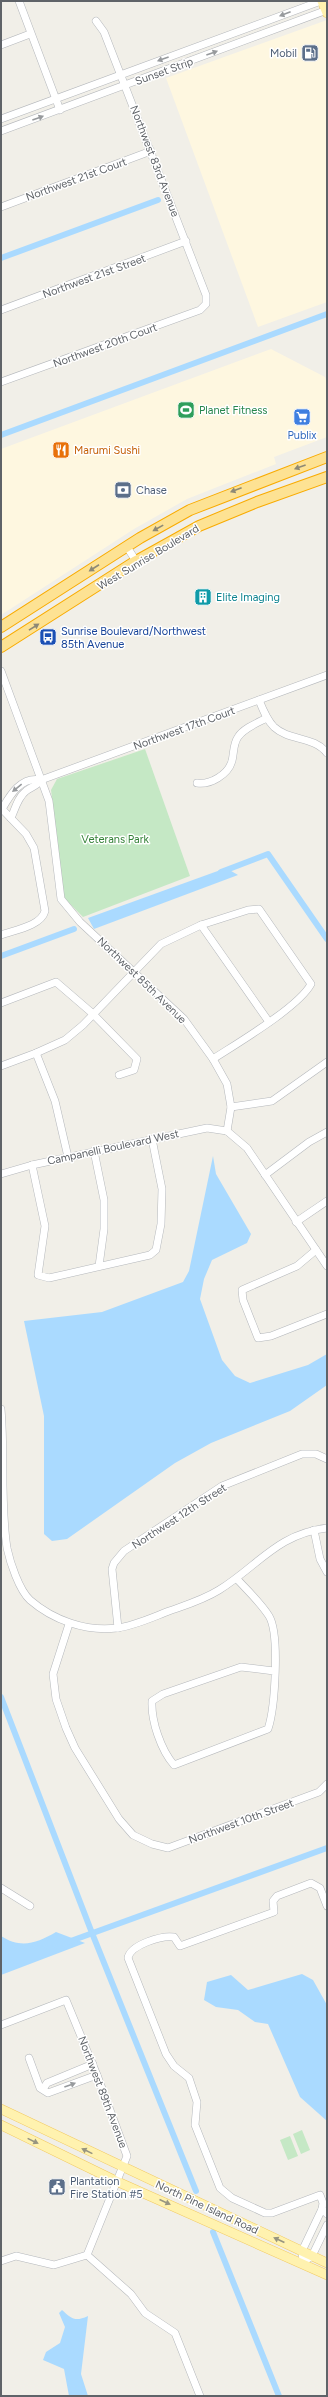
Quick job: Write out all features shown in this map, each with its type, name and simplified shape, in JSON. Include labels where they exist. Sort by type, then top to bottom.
[{"type":"highway","name":"West Sunrise Boulevard","points":[[1,627],[126,546],[190,510],[327,457]]},
{"type":"highway","name":"West Sunrise Boulevard","points":[[1,647],[136,561],[216,518],[327,477]]},
{"type":"main road","points":[[322,1],[327,11]]},
{"type":"main road","name":"North Pine Island Road","points":[[1,2109],[122,2168],[327,2263]]},
{"type":"main road","name":"North Pine Island Road","points":[[1,2125],[116,2181],[302,2262],[327,2275]]},
{"type":"street","points":[[18,1],[60,110]]},
{"type":"street","name":"Sunset Strip","points":[[1,119],[322,1]]},
{"type":"street","name":"Sunset Strip","points":[[1,131],[327,11]]},
{"type":"street","name":"Northwest 83rd Avenue","points":[[96,21],[104,32],[126,85],[206,295],[206,304]]},
{"type":"street","points":[[1,45],[30,34]]},
{"type":"street","name":"Northwest 21st Court","points":[[1,207],[151,151]]},
{"type":"street","name":"Northwest 21st Street","points":[[1,310],[186,241]]},
{"type":"street","name":"Northwest 20th Court","points":[[1,382],[200,310],[206,304]]},
{"type":"street","points":[[126,546],[136,561]]},
{"type":"street","name":"Northwest 85th Avenue","points":[[1,670],[49,801],[61,899],[80,922],[134,970],[184,1019],[213,1059],[227,1084],[231,1107],[227,1131]]},
{"type":"street","name":"Northwest 17th Court","points":[[41,780],[327,675]]},
{"type":"street","points":[[259,700],[267,718],[278,731],[318,744],[327,753]]},
{"type":"street","points":[[197,783],[211,782],[225,772],[232,762],[237,738],[246,730],[267,718]]},
{"type":"street","points":[[1,935],[38,921],[44,916],[45,911],[34,848],[26,834],[2,809],[16,787],[36,779],[41,780],[38,785],[25,792],[20,798],[11,818]]},
{"type":"street","points":[[1,1066],[65,1040],[83,1025],[92,1013],[161,944],[201,925],[248,910],[259,909],[311,984],[307,993],[268,1022],[213,1059]]},
{"type":"street","points":[[201,925],[268,1022]]},
{"type":"street","points":[[1,1003],[56,982],[92,1013],[137,1059],[134,1070],[119,1075]]},
{"type":"street","points":[[36,1053],[55,1101],[68,1157]]},
{"type":"street","points":[[231,1107],[272,1101],[327,1062]]},
{"type":"street","name":"Campanelli Boulevard West","points":[[1,1174],[32,1165],[94,1151],[207,1128],[227,1131]]},
{"type":"street","points":[[227,1131],[247,1148],[327,1266]]},
{"type":"street","points":[[265,1175],[309,1142],[327,1132]]},
{"type":"street","points":[[32,1165],[45,1226],[38,1275],[49,1278],[150,1255],[156,1250],[162,1224],[162,1189],[152,1139]]},
{"type":"street","points":[[94,1151],[104,1200],[104,1229],[99,1266]]},
{"type":"street","points":[[296,1222],[327,1201]]},
{"type":"street","points":[[316,1250],[297,1266],[242,1290],[243,1300],[258,1338],[271,1336],[327,1314]]},
{"type":"street","points":[[1,1409],[4,1439],[2,1455],[4,1529],[13,1571],[30,1599],[69,1624],[94,1628],[118,1628],[209,1596],[237,1578],[282,1542],[298,1534],[327,1528]]},
{"type":"street","name":"Northwest 12th Street","points":[[118,1628],[112,1577],[114,1563],[124,1551],[222,1486],[302,1454],[316,1454],[327,1459]]},
{"type":"street","points":[[314,1530],[320,1559],[327,1572]]},
{"type":"street","points":[[237,1578],[269,1616],[276,1638],[271,1720],[268,1729],[174,1765],[167,1756],[151,1713],[152,1701],[163,1694],[241,1667],[274,1670]]},
{"type":"street","name":"Northwest 10th Street","points":[[69,1624],[53,1674],[56,1699],[75,1748],[119,1820],[133,1835],[152,1844],[168,1848],[319,1792],[327,1784]]},
{"type":"street","points":[[302,2262],[302,2251],[325,2207],[320,2195],[272,2213],[265,2213],[232,2198],[222,2190],[195,2125],[197,2102],[189,2078],[174,2066],[166,2054],[128,1958],[129,1953],[135,1947],[167,1936],[174,1937],[180,1946],[274,1912],[273,1901],[277,1896],[311,1883],[320,1888],[327,1906]]},
{"type":"street","points":[[1,1888],[30,1906]]},
{"type":"street","name":"Northwest 89th Avenue","points":[[1,2025],[66,2000],[124,2144],[127,2156],[87,2255]]},
{"type":"street","points":[[29,2058],[40,2088],[48,2093],[97,2075]]},
{"type":"street","points":[[43,2089],[47,2083],[93,2064]]},
{"type":"street","points":[[302,2262],[312,2256],[327,2225]]},
{"type":"street","points":[[1,2261],[16,2256],[54,2265],[87,2255],[131,2294],[145,2313],[174,2333],[200,2396]]},
{"type":"shaded area","points":[[327,20],[327,302],[258,327],[166,78]]},
{"type":"shaded area","points":[[271,349],[325,377],[327,384],[327,437],[274,457],[276,464],[187,499],[134,529],[1,615],[1,449]]},
{"type":"green space","name":"Veterans Park","points":[[145,749],[190,876],[83,917],[64,898],[51,790],[57,779]]},
{"type":"green space","points":[[302,2130],[310,2150],[301,2154],[293,2134]]},
{"type":"green space","points":[[290,2136],[298,2156],[288,2160],[280,2140]]},
{"type":"water","points":[[226,868],[238,875],[94,929],[88,918]]},
{"type":"water","points":[[213,1156],[216,1174],[251,1234],[247,1243],[212,1260],[204,1279],[200,1299],[222,1360],[235,1376],[250,1383],[308,1365],[327,1354],[327,1385],[290,1411],[211,1443],[175,1463],[67,1539],[52,1541],[44,1534],[44,1416],[24,1321],[102,1312],[183,1282],[189,1271]]},
{"type":"water","points":[[56,1932],[85,1943],[1,1975],[1,1936],[15,1942],[29,1943],[36,1942]]},
{"type":"water","points":[[302,1974],[313,1980],[327,2005],[327,2121],[300,2097],[268,2024],[255,2022],[238,2010],[216,2007],[204,2000],[207,1982],[231,1975],[248,1990]]},
{"type":"water","points":[[62,2310],[74,2319],[80,2319],[88,2316],[81,2374],[88,2396],[69,2396],[64,2369],[43,2360],[46,2352],[60,2343],[65,2327],[59,2313]]},
{"type":"waterway","points":[[1,258],[158,200]]},
{"type":"waterway","points":[[1,435],[327,314]]},
{"type":"waterway","points":[[221,872],[268,854],[327,939]]},
{"type":"waterway","points":[[1,956],[74,929]]},
{"type":"waterway","points":[[1,1697],[92,1933],[196,2191]]},
{"type":"waterway","points":[[68,1942],[327,1848]]},
{"type":"waterway","points":[[213,2232],[279,2396]]},
{"type":"place","name":"Mobil","points":[[310,53]]},
{"type":"place","name":"Planet Fitness","points":[[186,410]]},
{"type":"place","name":"Publix","points":[[302,417]]},
{"type":"place","name":"Marumi Sushi","points":[[61,450]]},
{"type":"place","name":"Chase","points":[[123,490]]},
{"type":"place","name":"Elite Imaging","points":[[203,597]]},
{"type":"place","name":"Sunrise Boulevard/Northwest 85th Avenue","points":[[48,637]]},
{"type":"place","name":"Plantation Fire Station #5","points":[[57,2187]]}]
